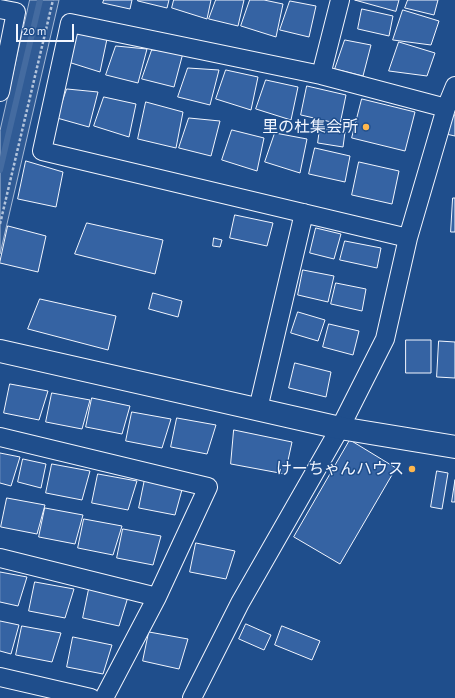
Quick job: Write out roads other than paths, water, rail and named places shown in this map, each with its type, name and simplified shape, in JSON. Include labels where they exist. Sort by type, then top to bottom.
[{"type":"street","points":[[322,75],[340,0]]},
{"type":"street","points":[[0,9],[16,12],[0,92]]},
{"type":"street","points":[[408,238],[42,151],[70,23],[322,75],[446,108]]},
{"type":"street","points":[[192,698],[240,603],[340,428],[385,340],[408,238],[446,108],[455,86]]},
{"type":"street","points":[[258,409],[304,213]]},
{"type":"street","points":[[0,351],[340,428],[455,447]]},
{"type":"street","points":[[0,437],[208,487],[157,597],[104,698]]},
{"type":"street","points":[[0,558],[157,597]]},
{"type":"street","points":[[0,677],[91,698]]},
{"type":"waterway","points":[[0,170],[40,0]]},
{"type":"place","name":"里の杜集会所","points":[[366,127]]},
{"type":"place","name":"けーちゃんハウス","points":[[412,469]]}]
